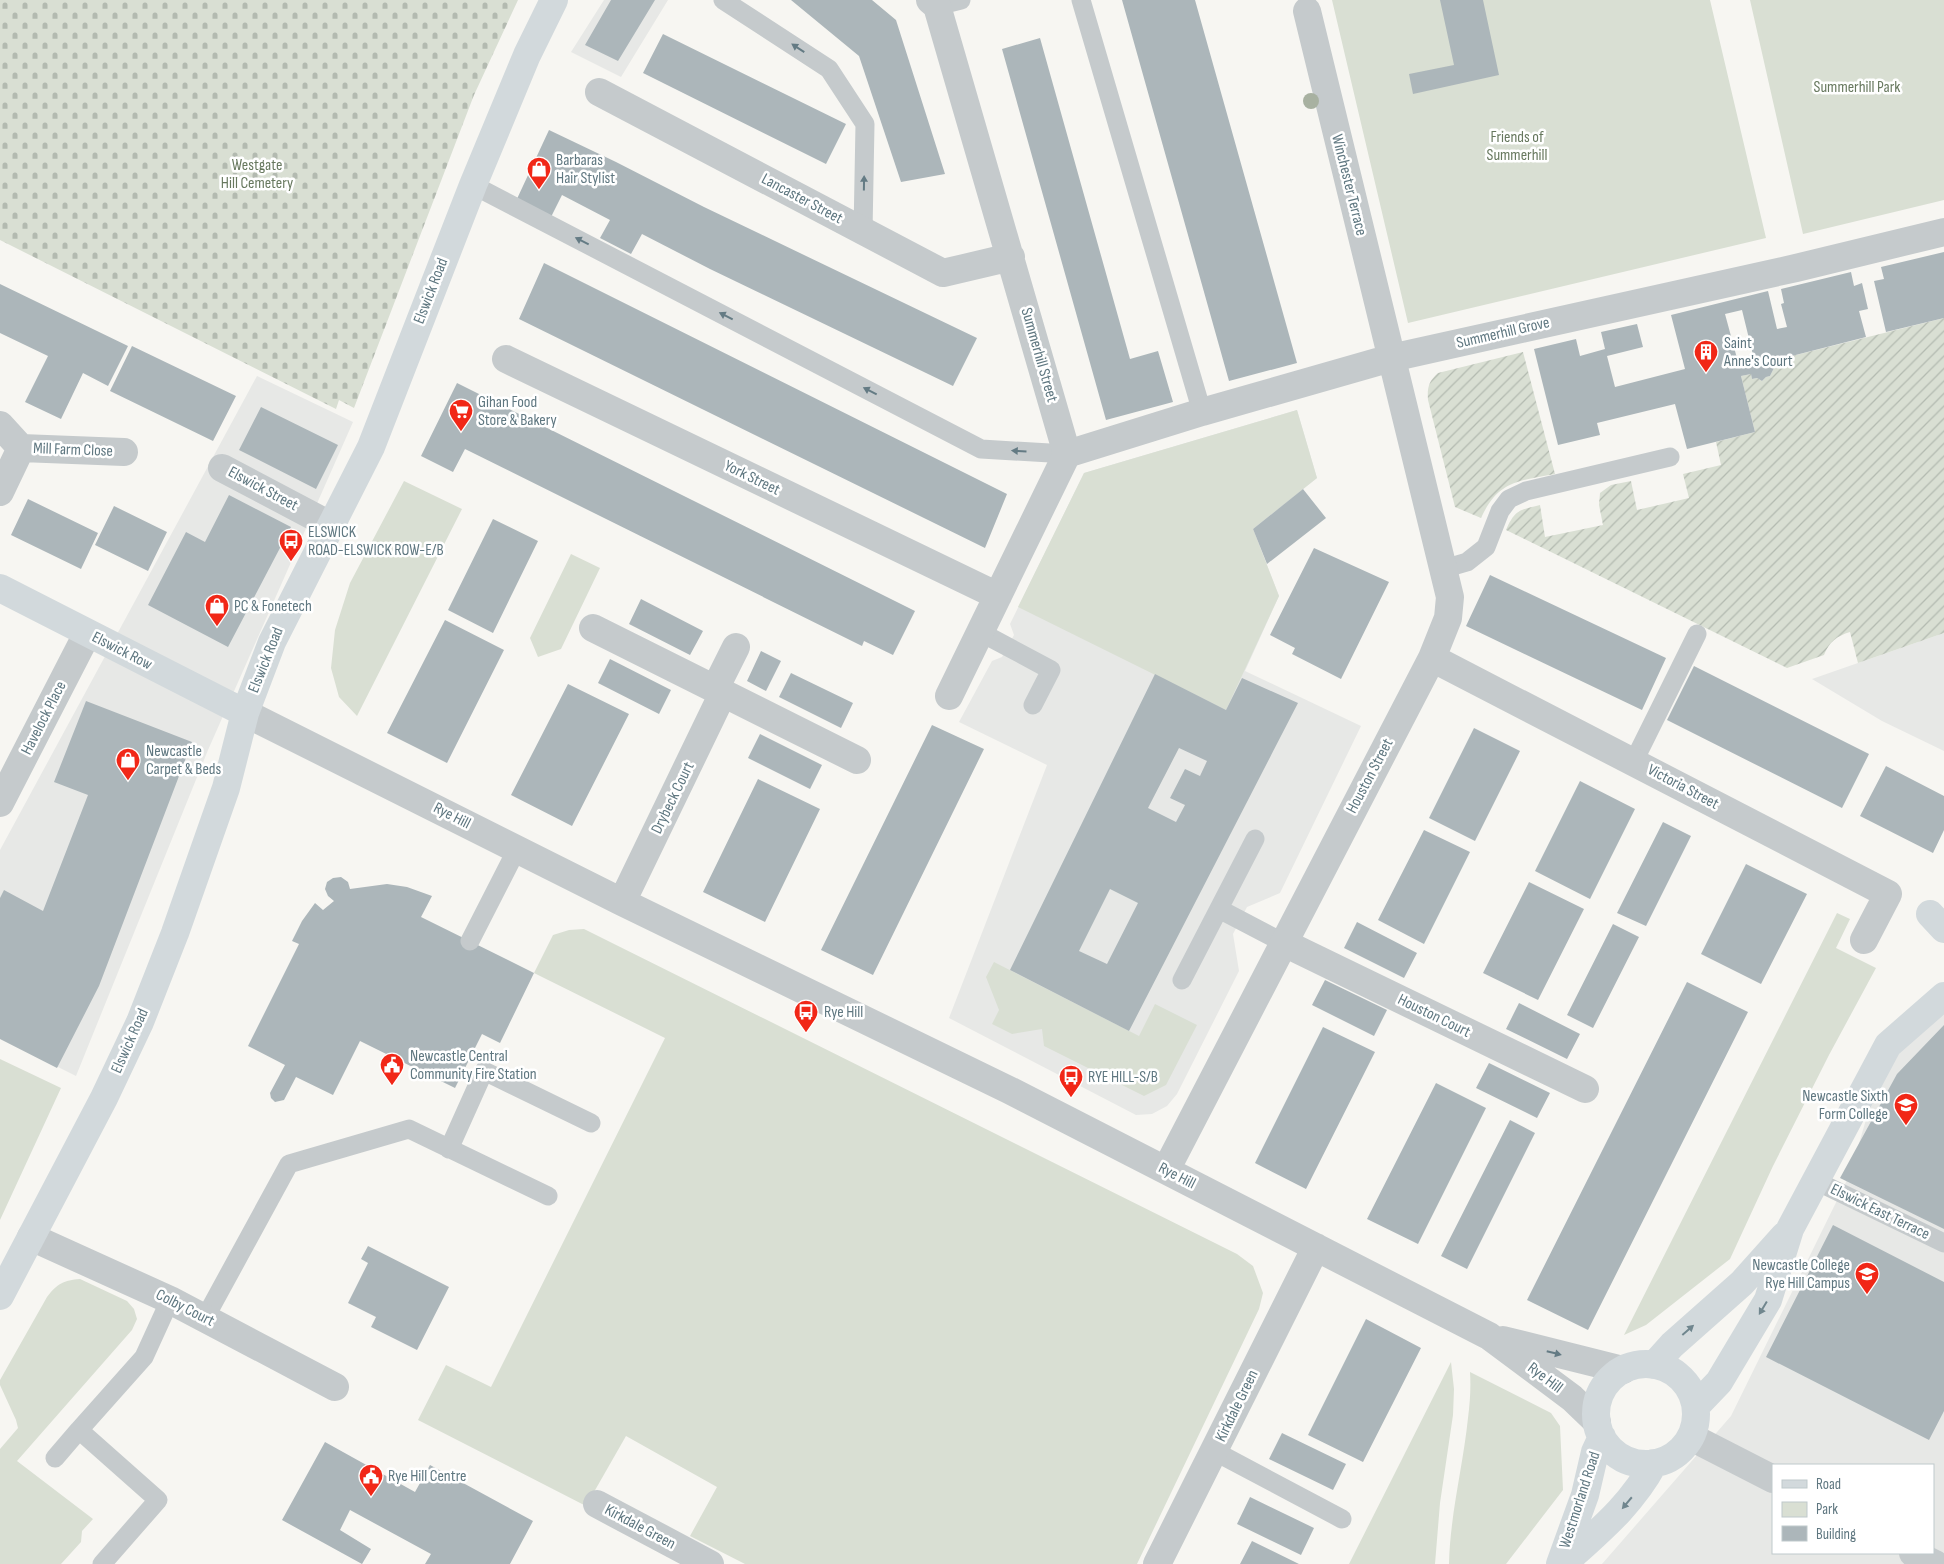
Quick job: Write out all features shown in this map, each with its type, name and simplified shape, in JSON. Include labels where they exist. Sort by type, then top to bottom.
[{"type":"street","name":"Elswick Road","points":[[0,1296],[104,1098],[140,1022],[175,933],[226,788],[245,713],[272,642],[374,440],[473,185],[528,55],[554,0]]},
{"type":"street","name":"Summerhill Street","points":[[943,2],[1011,257],[1067,454]]},
{"type":"street","name":"Winchester Terrace","points":[[1307,12],[1391,358]]},
{"type":"street","name":"Lancaster Street","points":[[599,92],[943,274],[1011,257]]},
{"type":"street","name":"Summerhill Grove","points":[[1067,454],[1202,412],[1391,358],[1786,270],[1944,232]]},
{"type":"street","name":"Houston Street","points":[[1166,1170],[1432,658],[1448,618],[1450,597],[1391,358]]},
{"type":"street","name":"York Street","points":[[506,359],[998,596]]},
{"type":"street","name":"Mill Farm Close","points":[[0,425],[21,448],[124,452]]},
{"type":"street","name":"Mill Farm Close","points":[[0,492],[21,448]]},
{"type":"street","points":[[949,696],[1067,454]]},
{"type":"street","name":"Elswick Street","points":[[222,468],[330,525]]},
{"type":"street","name":"Elswick Row","points":[[0,588],[245,713]]},
{"type":"street","points":[[593,628],[857,760]]},
{"type":"street","name":"Havelock Place","points":[[0,803],[87,634]]},
{"type":"street","name":"Drybeck Court","points":[[622,902],[719,691],[736,647]]},
{"type":"street","name":"Victoria Street","points":[[1432,658],[1888,894],[1864,940]]},
{"type":"street","name":"Rye Hill","points":[[245,713],[622,902],[1009,1090],[1490,1336],[1572,1398],[1599,1430]]},
{"type":"street","name":"Houston Court","points":[[1284,942],[1585,1089]]},
{"type":"street","points":[[1696,1406],[1720,1382],[1768,1300],[1790,1229],[1888,1045],[1944,996]]},
{"type":"street","points":[[1654,1365],[1672,1345],[1742,1283],[1790,1229]]},
{"type":"street","name":"Colby Court","points":[[31,1237],[170,1300],[335,1386]]},
{"type":"street","name":"Kirkdale Green","points":[[1157,1564],[1316,1247]]},
{"type":"street","name":"Rye Hill","points":[[1490,1336],[1623,1370]]},
{"type":"street","points":[[1623,1370],[1638,1365],[1654,1365],[1668,1370],[1681,1379],[1690,1391],[1696,1406],[1696,1422],[1691,1437],[1772,1478]]},
{"type":"street","name":"Westmorland Road","points":[[1561,1564],[1585,1495],[1595,1452],[1599,1430],[1597,1407],[1602,1392],[1611,1379],[1623,1370]]},
{"type":"street","name":"Westmorland Road","points":[[1599,1430],[1611,1450],[1624,1459],[1638,1464],[1654,1463],[1669,1458],[1682,1449],[1691,1437]]},
{"type":"street","name":"Westmorland Road","points":[[1561,1564],[1617,1515],[1642,1485],[1654,1463]]},
{"type":"street","name":"Kirkdale Green","points":[[597,1504],[710,1564]]},
{"type":"street","points":[[1916,1554],[1935,1564]]},
{"type":"lane","points":[[723,0],[829,69],[865,124],[863,232]]},
{"type":"lane","points":[[1081,0],[1202,412]]},
{"type":"lane","points":[[473,185],[981,449],[1067,454]]},
{"type":"lane","points":[[1443,569],[1467,562],[1486,547],[1500,511],[1509,499],[1526,491],[1670,457]]},
{"type":"lane","points":[[980,632],[1052,670],[1033,705]]},
{"type":"lane","points":[[1634,761],[1697,634]]},
{"type":"lane","points":[[1182,980],[1255,839]]},
{"type":"lane","points":[[470,942],[517,849]]},
{"type":"lane","points":[[1218,910],[1284,942]]},
{"type":"lane","points":[[449,1149],[484,1071],[591,1123]]},
{"type":"lane","points":[[205,1318],[289,1164],[409,1130],[548,1196]]},
{"type":"lane","name":"Elswick East Terrace","points":[[1816,1181],[1944,1243]]},
{"type":"lane","points":[[55,1458],[144,1357],[170,1300]]},
{"type":"lane","points":[[79,1430],[158,1500],[102,1564]]},
{"type":"lane","points":[[1214,1451],[1342,1519]]},
{"type":"shaded area","points":[[604,0],[668,0],[621,77],[571,52]]},
{"type":"shaded area","points":[[257,376],[353,422],[208,750],[76,1076],[0,1038],[0,850]]},
{"type":"shaded area","points":[[1297,410],[1317,478],[1253,529],[1279,596],[1245,671],[1361,726],[1280,893],[1247,907],[1233,934],[1239,971],[1177,1094],[1167,1106],[1152,1114],[1136,1115],[949,1018],[1047,765],[959,722],[992,661],[1002,657],[1014,635],[1010,624],[1084,473]]},
{"type":"shaded area","points":[[1944,633],[1944,751],[1882,721],[1812,679]]},
{"type":"shaded area","name":"Newcastle College Rye Hill Campus","points":[[1944,996],[1944,1564],[1602,1564],[1731,1416],[1850,1174],[1888,1045]]},
{"type":"green space","name":"Westgate Hill Cemetery","points":[[0,0],[518,0],[474,95],[354,408],[339,400],[336,409],[0,240]]},
{"type":"green space","name":"Friends of Summerhill","points":[[1332,0],[1710,0],[1766,238],[1408,323]]},
{"type":"green space","name":"Summerhill Park","points":[[1750,0],[1944,0],[1944,200],[1803,234]]},
{"type":"green space","points":[[1944,318],[1944,633],[1858,663],[1850,632],[1834,640],[1828,646],[1824,655],[1787,668],[1506,530],[1512,518],[1519,512],[1540,505],[1545,537],[1603,525],[1599,505],[1600,493],[1611,485],[1631,481],[1637,510],[1689,498],[1683,474],[1721,465],[1716,442],[1755,432],[1741,376],[1751,374],[1752,379],[1757,378],[1762,381],[1770,376],[1774,368],[1772,361]]},
{"type":"green space","points":[[1523,352],[1555,474],[1520,481],[1510,485],[1495,496],[1481,518],[1455,507],[1428,400],[1428,388],[1432,379],[1438,373]]},
{"type":"green space","points":[[1297,410],[1317,478],[1253,529],[1279,596],[1226,710],[1018,607],[1084,473]]},
{"type":"green space","points":[[404,481],[462,509],[357,716],[339,697],[331,668],[335,630],[350,583]]},
{"type":"green space","points":[[571,554],[600,568],[561,649],[538,657],[530,638]]},
{"type":"green space","points":[[1837,913],[1850,919],[1836,948],[1876,968],[1829,1055],[1773,1166],[1730,1259],[1646,1325],[1624,1335]]},
{"type":"green space","points":[[584,929],[1237,1254],[1253,1266],[1263,1293],[1259,1309],[1137,1564],[745,1564],[690,1536],[717,1487],[626,1436],[586,1506],[418,1420],[446,1365],[491,1387],[665,1038],[534,973],[553,935],[569,930]]},
{"type":"green space","points":[[994,962],[1139,1036],[1155,1004],[1197,1025],[1166,1085],[1144,1096],[1044,1046],[1042,1029],[1012,1034],[992,1024],[999,1010],[986,977]]},
{"type":"green space","points":[[0,1059],[61,1088],[0,1220]]},
{"type":"green space","points":[[80,1279],[127,1301],[134,1309],[137,1319],[132,1330],[17,1461],[93,1519],[82,1531],[81,1542],[61,1564],[0,1564],[0,1449],[18,1428],[0,1385],[0,1380],[47,1297],[61,1284],[70,1280]]},
{"type":"green space","points":[[1451,1362],[1454,1389],[1453,1415],[1440,1503],[1435,1564],[1349,1564]]},
{"type":"green space","points":[[1470,1372],[1551,1413],[1560,1426],[1563,1490],[1506,1564],[1449,1564],[1452,1527],[1469,1412]]},
{"type":"building","points":[[611,0],[655,0],[618,61],[585,45]]},
{"type":"building","points":[[791,0],[872,0],[896,20],[945,174],[901,182],[859,56]]},
{"type":"building","points":[[1122,0],[1195,0],[1297,363],[1229,381]]},
{"type":"building","points":[[1440,0],[1483,0],[1499,75],[1413,94],[1409,74],[1454,65]]},
{"type":"building","points":[[663,34],[846,124],[826,164],[643,73]]},
{"type":"building","points":[[1040,38],[1130,359],[1158,351],[1173,402],[1106,420],[1002,49]]},
{"type":"building","points":[[549,130],[704,207],[977,338],[953,386],[710,269],[642,234],[631,254],[600,238],[610,220],[562,195],[551,217],[516,201]]},
{"type":"building","points":[[1944,252],[1944,318],[1886,332],[1874,281],[1884,279],[1881,267]]},
{"type":"building","points":[[544,263],[1007,494],[985,548],[519,319]]},
{"type":"building","points":[[1851,272],[1854,286],[1862,283],[1868,309],[1859,311],[1866,337],[1772,361],[1774,368],[1770,376],[1762,381],[1757,378],[1752,379],[1751,374],[1741,376],[1755,432],[1687,449],[1675,404],[1597,423],[1600,435],[1558,445],[1534,349],[1576,339],[1580,356],[1605,349],[1601,332],[1637,324],[1643,347],[1607,356],[1615,387],[1685,369],[1671,315],[1768,291],[1777,329],[1787,327],[1781,304],[1784,303],[1781,289]],"holes":[[[1742,310],[1753,355],[1748,356],[1747,360],[1738,362],[1725,314]]]},
{"type":"building","points":[[0,284],[128,346],[108,386],[83,373],[61,419],[25,402],[48,356],[0,333]]},
{"type":"building","points":[[132,346],[236,396],[213,441],[110,391]]},
{"type":"building","points":[[457,383],[915,611],[893,655],[864,641],[862,646],[465,449],[453,472],[421,456]]},
{"type":"building","points":[[261,407],[338,445],[316,489],[239,450]]},
{"type":"building","points":[[1303,489],[1326,518],[1267,564],[1253,529]]},
{"type":"building","points":[[229,495],[291,527],[228,647],[148,605],[186,532],[205,542]]},
{"type":"building","points":[[28,499],[98,533],[81,569],[11,535]]},
{"type":"building","points":[[114,506],[167,532],[148,571],[95,545]]},
{"type":"building","points":[[493,519],[538,541],[493,633],[448,610]]},
{"type":"building","points":[[1314,548],[1389,582],[1341,679],[1292,654],[1295,648],[1270,635]]},
{"type":"building","points":[[1490,575],[1666,658],[1642,710],[1466,626]]},
{"type":"building","points":[[641,599],[703,631],[690,655],[629,624]]},
{"type":"building","points":[[445,620],[504,650],[447,763],[387,733]]},
{"type":"building","points":[[761,651],[781,661],[766,691],[747,681]]},
{"type":"building","points":[[610,659],[671,690],[659,714],[598,683]]},
{"type":"building","points":[[1694,666],[1869,754],[1842,808],[1667,720]]},
{"type":"building","points":[[791,673],[853,703],[841,728],[779,697]]},
{"type":"building","points":[[1155,674],[1226,710],[1242,678],[1298,703],[1129,1031],[1010,970]],"holes":[[[1179,748],[1207,761],[1200,776],[1185,769],[1170,798],[1185,805],[1176,822],[1148,808]],[[1110,889],[1138,903],[1107,964],[1079,951]]]},
{"type":"building","points":[[568,684],[629,714],[572,826],[511,795]]},
{"type":"building","points":[[86,701],[192,742],[99,986],[57,1068],[0,1039],[0,898],[4,890],[43,911],[88,795],[54,782]]},
{"type":"building","points":[[932,725],[984,749],[873,975],[821,950]]},
{"type":"building","points":[[1474,728],[1520,751],[1475,841],[1429,818]]},
{"type":"building","points":[[760,734],[822,765],[810,789],[748,758]]},
{"type":"building","points":[[1886,766],[1944,796],[1944,830],[1933,853],[1860,816]]},
{"type":"building","points":[[758,779],[820,809],[765,922],[703,892]]},
{"type":"building","points":[[1580,781],[1635,809],[1590,899],[1535,871]]},
{"type":"building","points":[[1663,822],[1691,836],[1646,926],[1617,913]]},
{"type":"building","points":[[1424,830],[1470,852],[1424,944],[1378,920]]},
{"type":"building","points":[[1746,864],[1807,894],[1761,984],[1701,954]]},
{"type":"building","points":[[341,877],[348,882],[350,889],[387,884],[407,887],[432,896],[421,917],[534,973],[500,1043],[482,1034],[455,1088],[360,1041],[333,1095],[296,1077],[284,1100],[275,1102],[271,1098],[270,1093],[285,1065],[248,1046],[299,944],[292,941],[302,921],[315,903],[323,910],[334,901],[328,896],[325,889],[327,882],[333,878]]},
{"type":"building","points":[[1529,882],[1584,909],[1538,1000],[1483,973]]},
{"type":"building","points":[[1357,922],[1417,953],[1404,978],[1344,948]]},
{"type":"building","points":[[1613,924],[1639,937],[1593,1028],[1567,1015]]},
{"type":"building","points":[[1325,980],[1387,1010],[1374,1036],[1312,1005]]},
{"type":"building","points":[[1687,982],[1748,1012],[1588,1330],[1527,1300]]},
{"type":"building","points":[[1519,1003],[1580,1034],[1567,1059],[1506,1029]]},
{"type":"building","name":"Newcastle Sixth Form College","points":[[1944,1025],[1944,1229],[1840,1178],[1897,1074]]},
{"type":"building","points":[[1323,1027],[1375,1052],[1306,1189],[1255,1163]]},
{"type":"building","points":[[1489,1063],[1550,1093],[1537,1118],[1476,1088]]},
{"type":"building","points":[[1436,1083],[1486,1108],[1418,1244],[1367,1219]]},
{"type":"building","points":[[1510,1120],[1535,1133],[1467,1269],[1441,1256]]},
{"type":"building","points":[[1833,1225],[1944,1282],[1944,1411],[1929,1440],[1766,1357]]},
{"type":"building","points":[[368,1246],[449,1287],[417,1350],[371,1327],[376,1317],[348,1303],[368,1263],[361,1259]]},
{"type":"building","points":[[1366,1319],[1421,1348],[1363,1462],[1308,1435]]},
{"type":"building","points":[[1282,1433],[1346,1464],[1333,1490],[1269,1459]]},
{"type":"building","points":[[325,1442],[415,1492],[430,1465],[533,1521],[510,1564],[425,1564],[431,1554],[350,1510],[340,1530],[371,1549],[362,1564],[282,1520]]},
{"type":"building","points":[[1250,1497],[1314,1528],[1301,1555],[1237,1524]]},
{"type":"building","points":[[1252,1541],[1299,1564],[1240,1564]]},
{"type":"place","name":"Barbaras Hair Stylist","points":[[539,190]]},
{"type":"place","name":"Saint Anne's Court","points":[[1706,373]]},
{"type":"place","name":"Gihan Food Store & Bakery","points":[[461,432]]},
{"type":"place","name":"ELSWICK ROAD-ELSWICK ROW-E/B","points":[[291,562]]},
{"type":"place","name":"PC & Fonetech","points":[[217,627]]},
{"type":"place","name":"Newcastle Carpet & Beds","points":[[128,781]]},
{"type":"place","name":"Rye Hill","points":[[806,1033]]},
{"type":"place","name":"Newcastle Central Community Fire Station","points":[[392,1086]]},
{"type":"place","name":"RYE HILL-S/B","points":[[1071,1098]]},
{"type":"place","name":"Newcastle Sixth Form College","points":[[1906,1126]]},
{"type":"place","name":"Newcastle College Rye Hill Campus","points":[[1867,1295]]},
{"type":"place","name":"Rye Hill Centre","points":[[371,1497]]}]
